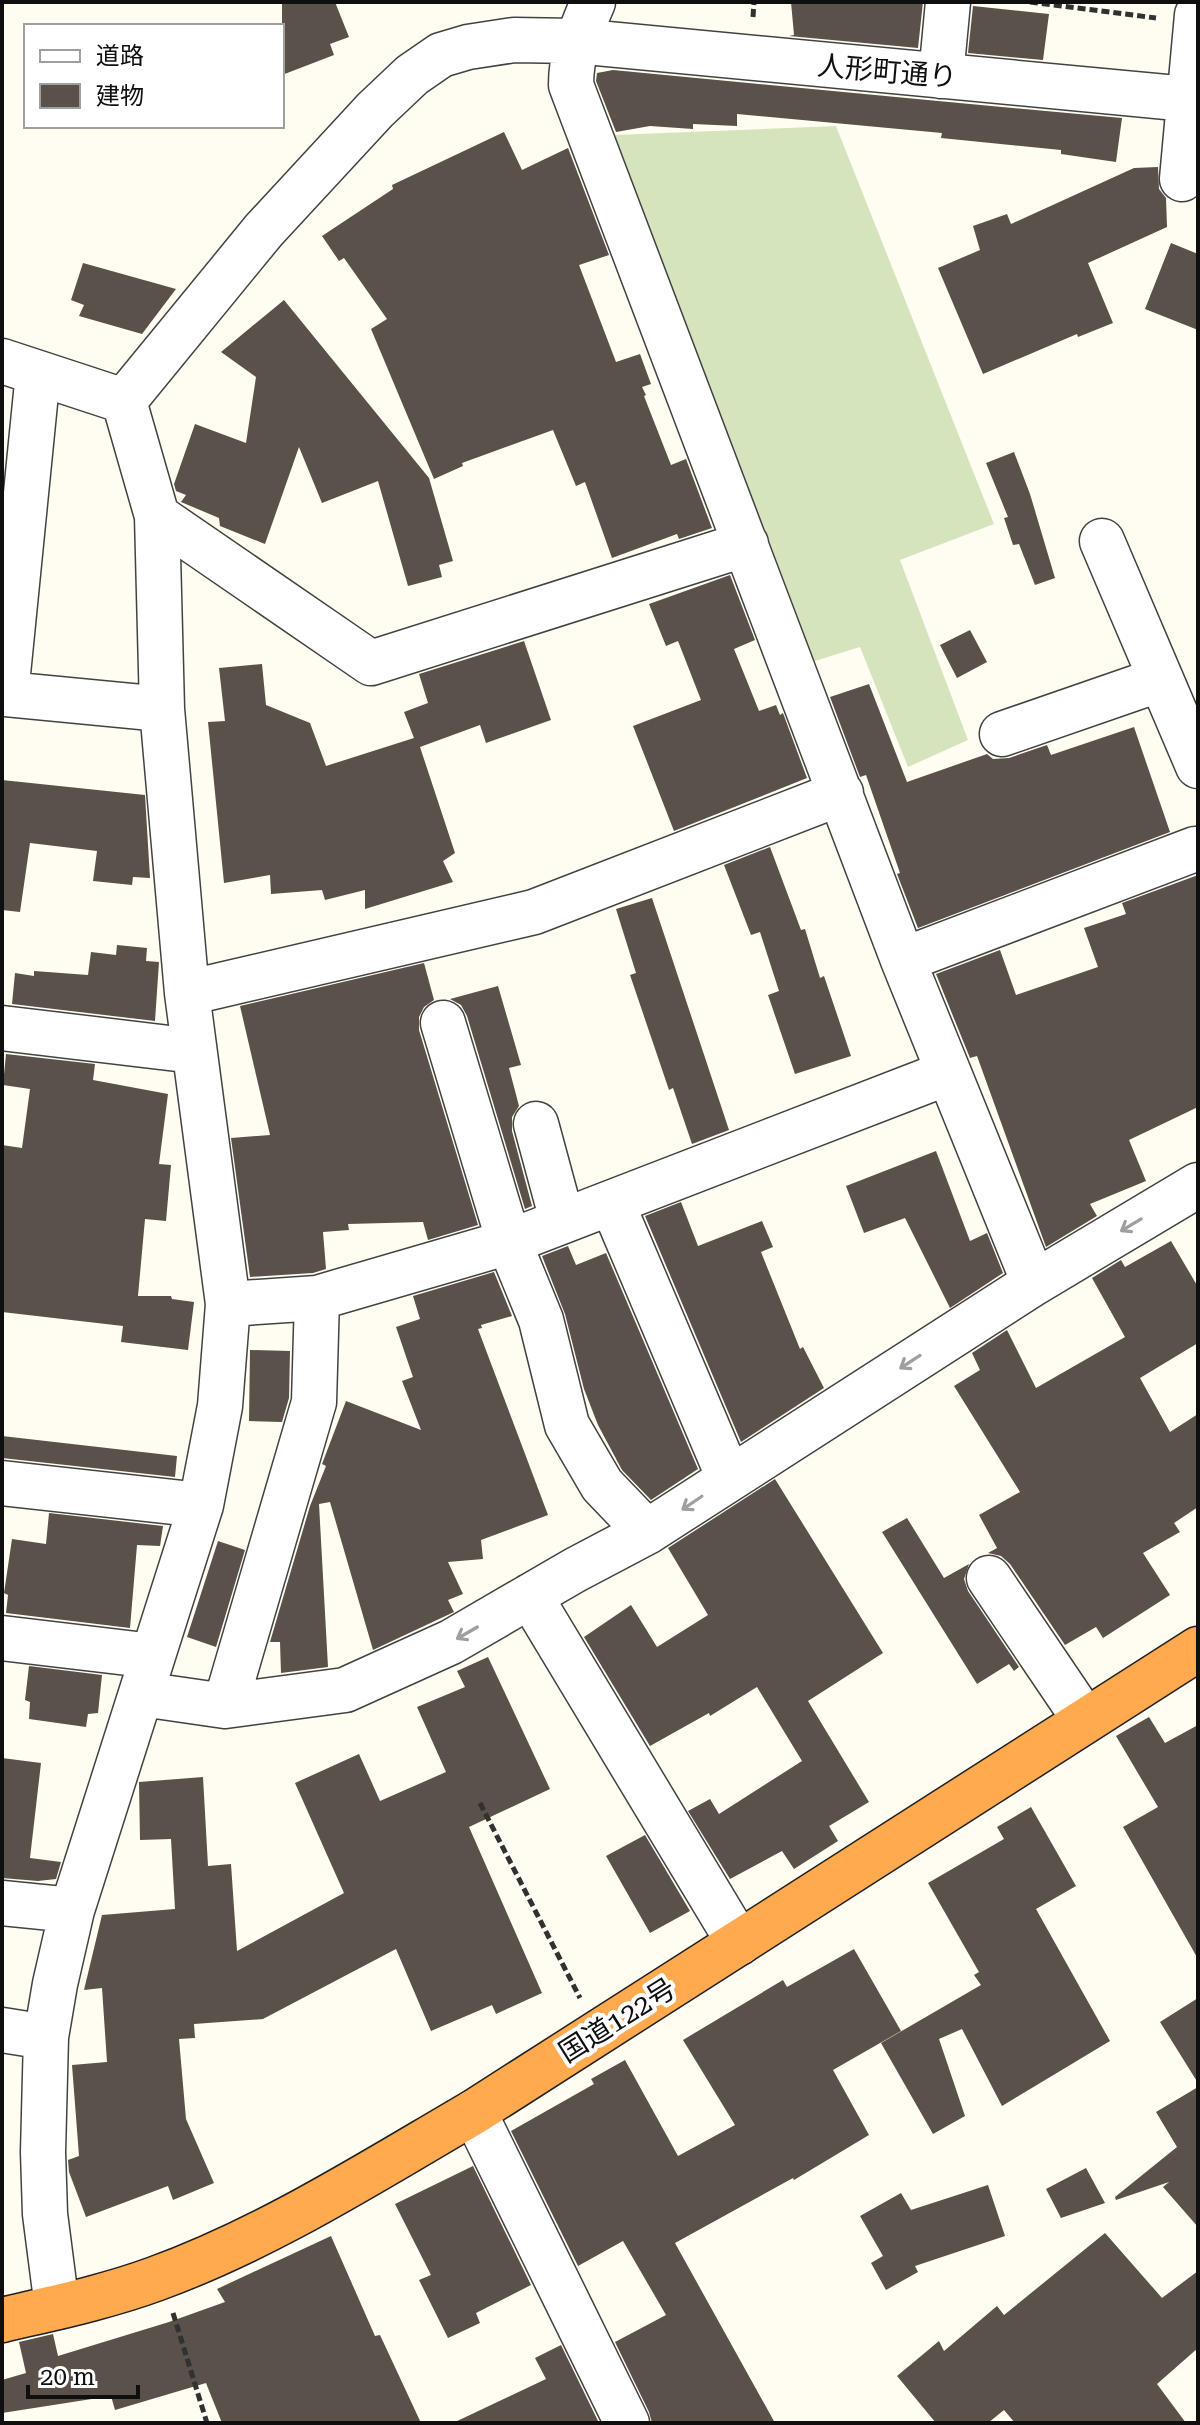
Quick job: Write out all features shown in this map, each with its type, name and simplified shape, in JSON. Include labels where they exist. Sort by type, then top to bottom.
[{"type":"highway","name":"国道122号","points":[[2,2320],[161,2276],[256,2235],[355,2182],[474,2112],[1198,1649]]},
{"type":"street","points":[[941,76],[948,2]]},
{"type":"street","points":[[1182,179],[1194,100],[1197,15]]},
{"type":"street","points":[[584,21],[571,64],[571,85],[903,960],[1034,1283]]},
{"type":"street","name":"人形町通り","points":[[124,401],[264,230],[375,110],[412,75],[441,55],[468,47],[514,40],[584,21],[941,76],[1194,100]]},
{"type":"street","points":[[57,2307],[45,2214],[43,2105],[46,2037],[55,1984],[72,1910],[201,1505],[220,1406],[228,1304],[187,993],[162,709],[157,516],[124,401],[20,367],[6,694],[162,709]]},
{"type":"street","points":[[157,516],[371,663],[746,544]]},
{"type":"street","points":[[1102,541],[1198,766]]},
{"type":"street","points":[[1002,734],[1161,679]]},
{"type":"street","points":[[187,993],[534,912],[841,793]]},
{"type":"street","points":[[903,960],[1195,849]]},
{"type":"street","points":[[443,1023],[509,1242],[541,1320],[567,1425],[602,1485],[647,1532]]},
{"type":"street","points":[[2,1028],[194,1051]]},
{"type":"street","points":[[228,1304],[317,1298],[509,1242],[947,1073]]},
{"type":"street","points":[[536,1124],[562,1220]]},
{"type":"street","points":[[2,1638],[147,1675],[225,1706],[345,1690],[451,1642],[647,1532],[1034,1283],[1198,1185]]},
{"type":"street","points":[[612,1203],[729,1478]]},
{"type":"street","points":[[225,1706],[314,1402],[317,1298]]},
{"type":"street","points":[[2,1483],[201,1505]]},
{"type":"street","points":[[989,1578],[1085,1720]]},
{"type":"street","points":[[530,1596],[739,1943]]},
{"type":"street","points":[[2,1903],[72,1910]]},
{"type":"street","points":[[2,2030],[46,2037]]},
{"type":"street","points":[[474,2112],[627,2423]]},
{"type":"path","points":[[1030,2],[1168,19],[1197,15]]},
{"type":"path","points":[[480,1803],[598,2032]]},
{"type":"path","points":[[161,2276],[207,2423]]},
{"type":"green space","points":[[836,126],[994,524],[900,560],[968,740],[908,767],[860,647],[802,665],[608,151],[615,135]]},
{"type":"building","points":[[282,2],[335,2],[349,37],[330,44],[334,55],[284,74]]},
{"type":"building","points":[[791,2],[923,2],[918,48],[789,36],[794,35]]},
{"type":"building","points":[[973,6],[1049,14],[1043,60],[968,53]]},
{"type":"building","points":[[613,70],[1122,118],[1116,162],[1061,154],[1061,150],[941,138],[942,133],[737,114],[737,126],[693,124],[693,129],[650,126],[616,132],[596,81],[597,73]]},
{"type":"building","points":[[504,132],[522,170],[568,148],[609,255],[579,265],[616,362],[640,354],[651,384],[642,387],[644,396],[671,465],[686,459],[712,528],[679,539],[677,534],[612,558],[585,482],[576,486],[553,430],[462,463],[463,466],[434,479],[371,329],[387,319],[344,258],[339,261],[322,236],[393,189],[392,185]]},
{"type":"building","points":[[1158,167],[1159,189],[1166,198],[1167,227],[1088,263],[1113,323],[1078,337],[1077,334],[983,374],[938,268],[980,250],[973,226],[1007,214],[1011,224],[1134,168]]},
{"type":"building","points":[[1171,243],[1198,254],[1198,330],[1145,309]]},
{"type":"building","points":[[83,263],[176,289],[142,334],[79,316],[84,305],[71,300]]},
{"type":"building","points":[[284,300],[429,478],[453,561],[439,565],[442,577],[408,586],[378,481],[322,503],[299,447],[265,544],[220,526],[219,518],[181,502],[186,495],[176,491],[174,484],[195,424],[246,443],[256,377],[221,352]]},
{"type":"building","points":[[1014,452],[1055,578],[1035,585],[1019,544],[1013,545],[1004,518],[1008,517],[986,463]]},
{"type":"building","points":[[730,575],[755,640],[734,649],[759,711],[776,705],[780,715],[783,713],[807,778],[674,831],[633,726],[701,700],[678,641],[666,646],[649,604]]},
{"type":"building","points":[[970,630],[987,662],[957,678],[940,645]]},
{"type":"building","points":[[524,641],[551,720],[486,743],[480,725],[420,747],[455,853],[443,861],[453,882],[365,909],[365,890],[325,900],[322,890],[271,894],[270,875],[224,883],[208,722],[225,721],[219,668],[262,664],[266,705],[310,723],[326,766],[414,738],[404,712],[428,703],[419,674]]},
{"type":"building","points":[[869,684],[907,782],[987,754],[993,759],[1009,758],[1047,745],[1051,755],[1134,727],[1170,832],[918,928],[897,874],[900,873],[866,775],[860,777],[830,697]]},
{"type":"building","points":[[2,780],[145,795],[150,878],[133,877],[132,885],[93,881],[97,851],[30,843],[20,912],[2,910]]},
{"type":"building","points":[[770,847],[801,930],[805,929],[820,978],[824,976],[851,1056],[795,1074],[768,995],[779,991],[760,932],[751,935],[724,865]]},
{"type":"building","points":[[1198,875],[1198,1107],[1129,1140],[1146,1181],[1090,1204],[1097,1216],[1046,1247],[977,1056],[970,1058],[936,974],[1000,950],[1016,995],[1098,967],[1084,928],[1126,914],[1122,903]]},
{"type":"building","points":[[652,898],[729,1130],[692,1144],[673,1088],[669,1090],[630,975],[636,973],[616,909]]},
{"type":"building","points":[[117,945],[147,948],[146,961],[159,962],[155,1021],[12,1004],[15,973],[34,976],[34,971],[88,975],[91,952],[116,955]]},
{"type":"building","points":[[424,963],[434,1000],[424,1007],[419,1017],[419,1030],[478,1225],[428,1240],[423,1222],[348,1224],[349,1230],[323,1232],[326,1269],[313,1273],[250,1277],[231,1138],[270,1135],[240,1006]]},
{"type":"building","points":[[498,986],[521,1065],[509,1068],[519,1106],[512,1117],[512,1131],[532,1206],[525,1209],[467,1016],[461,1005],[450,999]]},
{"type":"building","points":[[6,1054],[95,1064],[93,1080],[168,1094],[159,1164],[171,1165],[166,1221],[145,1219],[138,1296],[171,1296],[172,1299],[194,1302],[188,1350],[121,1342],[123,1326],[2,1312],[2,1145],[22,1148],[30,1089],[3,1085]]},
{"type":"building","points":[[936,1151],[970,1241],[987,1233],[1003,1273],[950,1308],[905,1218],[864,1233],[846,1186]]},
{"type":"building","points":[[681,1202],[698,1246],[762,1221],[773,1247],[761,1252],[800,1349],[803,1347],[824,1388],[741,1442],[645,1216]]},
{"type":"building","points":[[1171,1241],[1198,1287],[1198,1343],[1140,1378],[1170,1432],[1198,1414],[1198,1507],[1174,1523],[1180,1532],[1143,1553],[1170,1595],[1103,1638],[1096,1627],[1065,1645],[1010,1564],[1001,1556],[988,1553],[997,1548],[979,1515],[1020,1492],[954,1386],[980,1370],[972,1353],[1007,1330],[1036,1388],[1125,1337],[1092,1278],[1121,1260],[1125,1267]]},
{"type":"building","points":[[568,1246],[576,1265],[606,1253],[698,1469],[651,1500],[622,1470],[598,1425],[584,1389],[565,1314],[542,1256]]},
{"type":"building","points":[[494,1272],[512,1316],[481,1325],[482,1328],[478,1329],[548,1515],[481,1540],[483,1559],[448,1562],[463,1594],[448,1600],[454,1612],[373,1650],[330,1502],[319,1504],[328,1667],[281,1673],[280,1642],[270,1642],[310,1506],[326,1466],[322,1464],[346,1401],[421,1430],[402,1381],[413,1377],[396,1327],[420,1319],[413,1296]]},
{"type":"building","points":[[250,1350],[290,1351],[289,1398],[282,1422],[249,1421]]},
{"type":"building","points":[[2,1436],[177,1456],[175,1477],[2,1458]]},
{"type":"building","points":[[775,1479],[883,1653],[808,1701],[869,1802],[829,1826],[838,1841],[794,1869],[782,1851],[730,1879],[688,1811],[710,1799],[719,1814],[802,1761],[757,1687],[710,1716],[709,1713],[650,1746],[584,1637],[631,1605],[657,1647],[708,1615],[668,1548]]},
{"type":"building","points":[[49,1513],[163,1526],[160,1546],[137,1545],[130,1628],[6,1613],[8,1595],[4,1593],[12,1539],[46,1544]]},
{"type":"building","points":[[907,1518],[944,1578],[969,1564],[964,1579],[968,1591],[1019,1667],[1014,1671],[1009,1664],[977,1684],[882,1532]]},
{"type":"building","points":[[218,1541],[245,1550],[216,1647],[187,1637]]},
{"type":"building","points":[[488,1657],[550,1789],[469,1827],[542,1993],[496,2014],[492,2005],[431,2031],[396,1949],[263,2019],[194,2024],[195,2038],[179,2039],[186,2119],[214,2183],[173,2200],[168,2186],[86,2217],[69,2172],[68,2160],[79,2156],[72,2065],[107,2062],[102,1988],[84,1990],[102,1915],[175,1909],[171,1839],[140,1840],[139,1782],[203,1777],[208,1866],[231,1864],[237,1951],[344,1893],[295,1783],[359,1754],[380,1801],[446,1772],[417,1707],[465,1687],[457,1671]]},
{"type":"building","points":[[29,1666],[102,1675],[98,1713],[88,1714],[86,1727],[29,1719],[30,1702],[25,1700]]},
{"type":"building","points":[[1149,1717],[1165,1743],[1198,1725],[1198,1959],[1123,1827],[1158,1807],[1116,1736]]},
{"type":"building","points":[[2,1758],[41,1763],[30,1858],[61,1862],[56,1879],[2,1878]]},
{"type":"building","points":[[1031,1807],[1076,1886],[1036,1909],[1110,2041],[1002,2106],[962,2029],[939,2039],[965,2116],[933,2134],[881,2043],[981,1985],[974,1975],[979,1972],[928,1883],[1004,1839],[997,1827]]},
{"type":"building","points":[[645,1835],[690,1911],[650,1933],[606,1856]]},
{"type":"building","points":[[854,1949],[901,2031],[833,2070],[869,2135],[794,2180],[675,2243],[775,2423],[652,2423],[615,2342],[666,2315],[623,2241],[578,2266],[511,2131],[594,2084],[591,2079],[625,2060],[678,2156],[735,2125],[683,2040],[783,1980],[787,1987]]},
{"type":"building","points":[[1198,1998],[1198,2083],[1160,2022]]},
{"type":"building","points":[[1198,2087],[1198,2227],[1163,2187],[1169,2182],[1116,2200],[1115,2197],[1177,2147],[1156,2112]]},
{"type":"building","points":[[473,2166],[531,2285],[476,2313],[480,2323],[448,2338],[419,2280],[431,2275],[395,2204]]},
{"type":"building","points":[[1086,2168],[1105,2203],[1061,2218],[1046,2189]]},
{"type":"building","points":[[988,2185],[1005,2236],[915,2266],[918,2272],[886,2290],[871,2263],[883,2256],[860,2216],[901,2193],[911,2210]]},
{"type":"building","points":[[1105,2233],[1162,2298],[1198,2271],[1198,2348],[1157,2384],[1186,2423],[1015,2423],[1004,2410],[988,2423],[936,2423],[897,2376],[939,2341],[944,2351],[997,2306],[1004,2315]]},
{"type":"building","points":[[331,2236],[375,2336],[380,2335],[421,2423],[222,2423],[206,2383],[115,2410],[111,2396],[2,2413],[2,2380],[26,2373],[19,2342],[53,2334],[58,2356],[169,2322],[225,2302],[217,2289]]},
{"type":"building","points":[[561,2345],[599,2423],[453,2423],[546,2379],[535,2358]]}]
